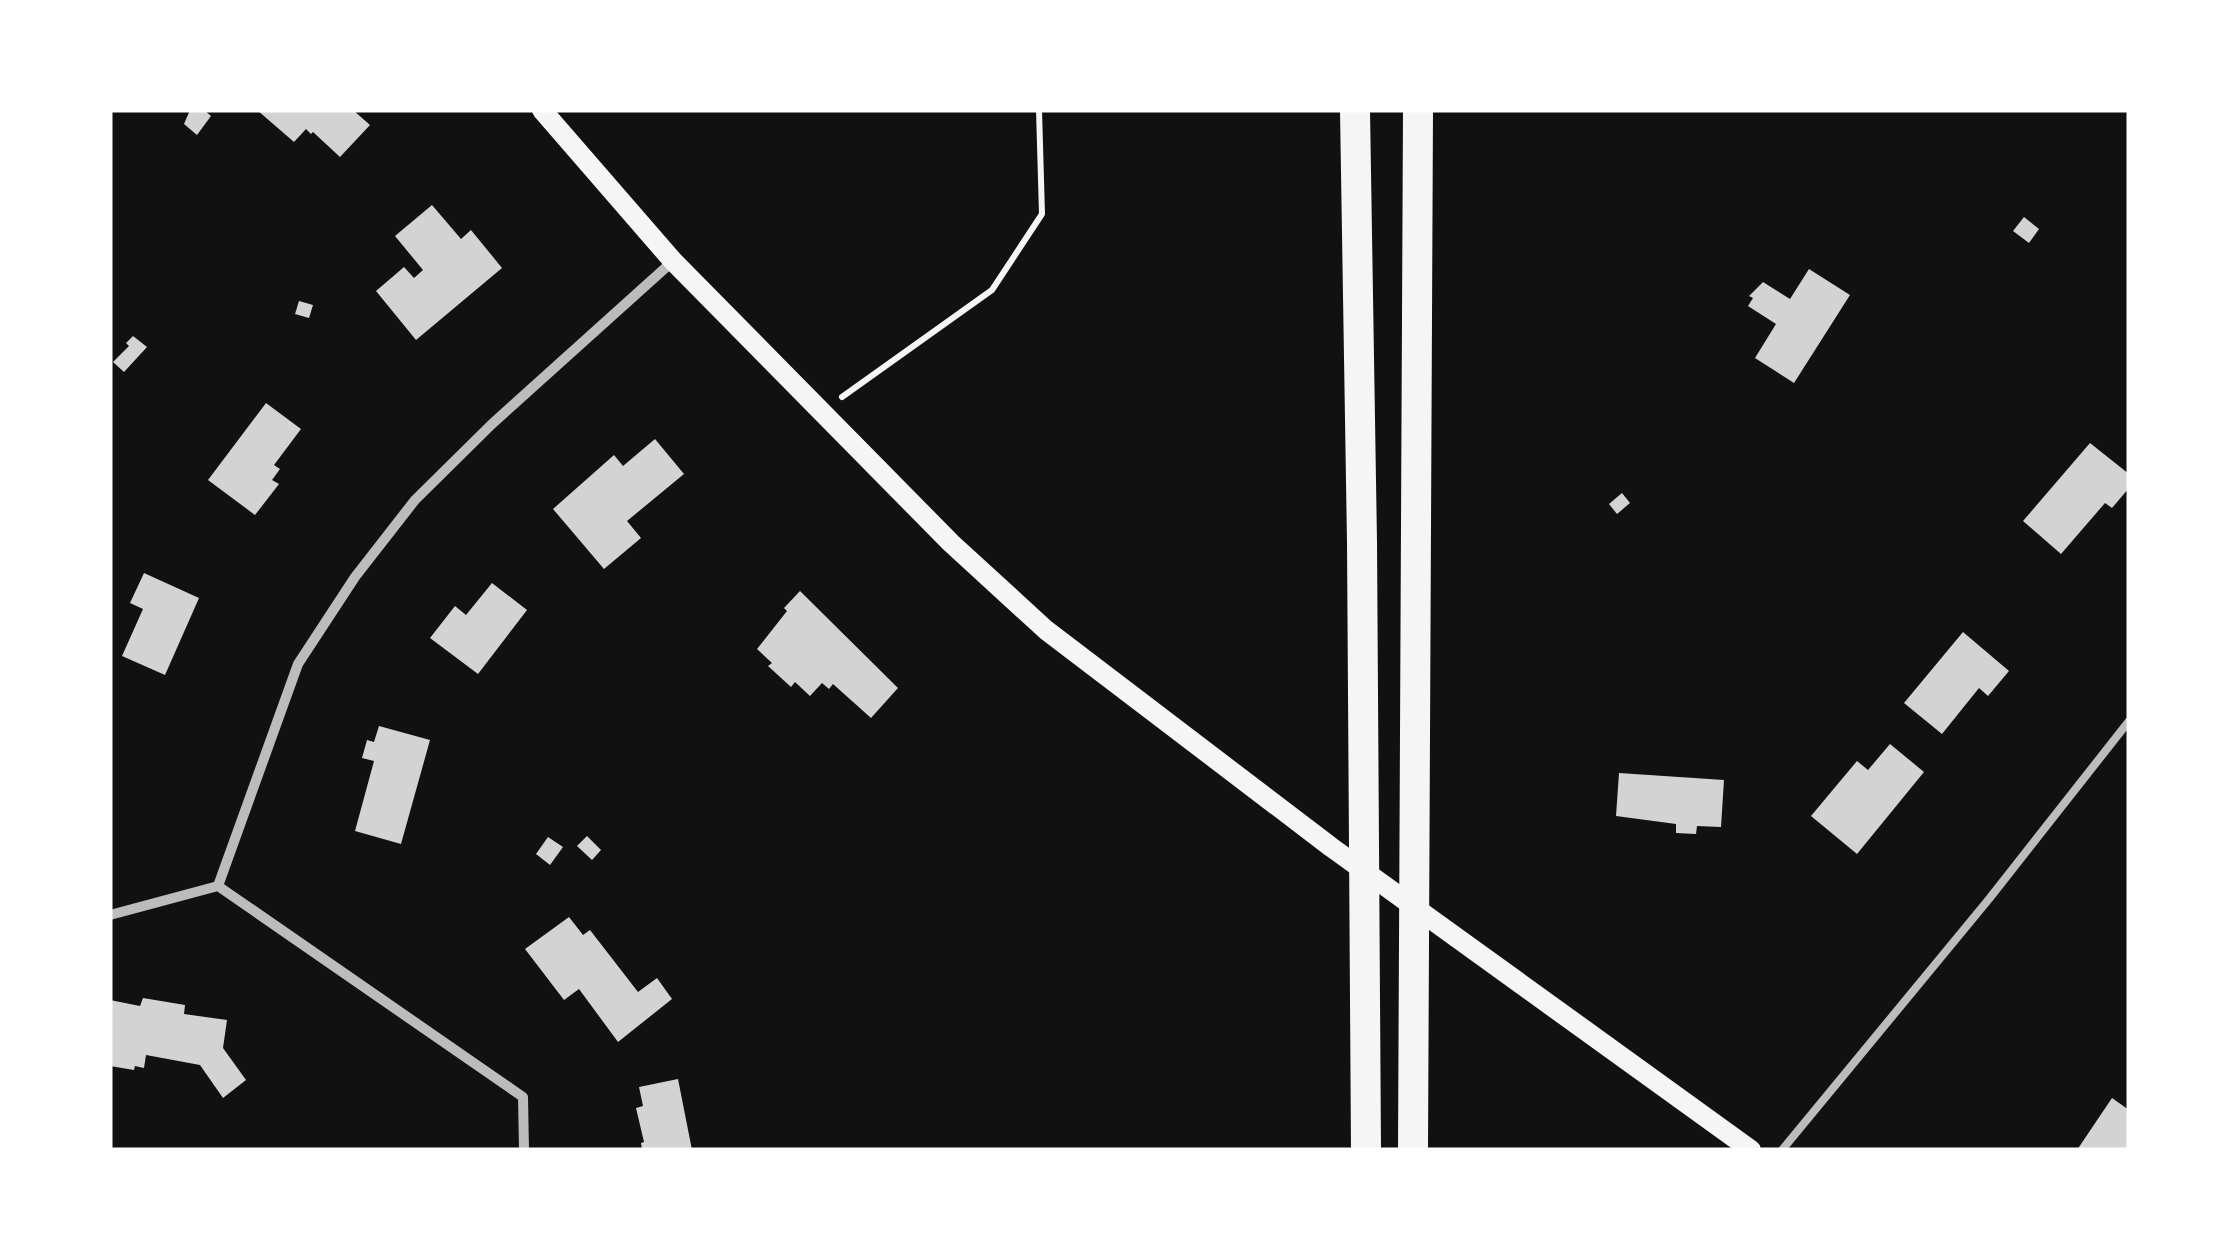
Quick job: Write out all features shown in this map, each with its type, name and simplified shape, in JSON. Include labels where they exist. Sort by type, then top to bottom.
[{"type":"highway","points":[[1355,110],[1366,1150]]},
{"type":"highway","points":[[1413,1150],[1418,110]]},
{"type":"main road","points":[[542,110],[673,261],[951,543],[1046,630],[1331,848],[1752,1150]]},
{"type":"street","points":[[218,886],[298,664],[354,578],[428,487],[673,261]]},
{"type":"street","points":[[110,916],[218,886]]},
{"type":"street","points":[[218,886],[523,1097],[524,1150]]},
{"type":"lane","points":[[1782,1150],[2129,722]]},
{"type":"path","points":[[822,412],[992,290],[1042,214],[1039,110]]},
{"type":"building","points":[[190,110],[204,110],[211,116],[197,135],[184,124]]},
{"type":"building","points":[[257,110],[353,110],[370,125],[340,157],[306,129],[294,142]]},
{"type":"building","points":[[432,205],[461,239],[471,230],[502,268],[416,340],[376,291],[404,267],[414,278],[423,270],[395,236]]},
{"type":"building","points":[[2024,217],[2039,229],[2029,243],[2013,231]]},
{"type":"building","points":[[1809,269],[1850,295],[1794,383],[1755,358],[1776,324],[1748,306],[1753,298],[1749,296],[1763,282],[1790,299]]},
{"type":"building","points":[[299,301],[313,305],[309,318],[295,314]]},
{"type":"building","points":[[133,336],[147,347],[124,372],[113,362]]},
{"type":"building","points":[[266,403],[301,429],[274,465],[280,469],[272,480],[279,484],[255,515],[208,480]]},
{"type":"building","points":[[655,439],[684,474],[627,521],[641,538],[604,569],[553,509],[614,455],[623,466]]},
{"type":"building","points":[[2090,443],[2129,474],[2129,488],[2112,508],[2105,503],[2061,554],[2023,521]]},
{"type":"building","points":[[1622,493],[1630,503],[1617,514],[1609,504]]},
{"type":"building","points":[[144,573],[199,598],[165,675],[122,656],[143,609],[130,603]]},
{"type":"building","points":[[492,583],[527,610],[478,674],[430,638],[455,606],[466,615]]},
{"type":"building","points":[[800,591],[898,688],[871,718],[833,684],[829,689],[822,683],[810,696],[795,682],[791,687],[768,666],[772,663],[757,649]]},
{"type":"building","points":[[1963,632],[2009,671],[1988,696],[1979,688],[1942,734],[1904,703]]},
{"type":"building","points":[[379,726],[430,740],[401,844],[355,831],[374,761],[362,758],[367,740],[374,742]]},
{"type":"building","points":[[1890,744],[1924,772],[1857,854],[1811,816],[1857,761],[1868,770]]},
{"type":"building","points":[[1619,773],[1724,780],[1721,827],[1697,826],[1696,834],[1676,833],[1676,824],[1616,816]]},
{"type":"building","points":[[587,836],[601,850],[592,860],[577,846]]},
{"type":"building","points":[[548,837],[563,847],[550,865],[536,854]]},
{"type":"building","points":[[569,917],[583,935],[590,930],[638,992],[657,978],[672,999],[618,1042],[579,989],[564,1000],[525,949]]},
{"type":"building","points":[[143,998],[185,1005],[184,1014],[227,1020],[223,1048],[246,1080],[223,1098],[200,1065],[146,1055],[144,1068],[110,1066],[110,1000],[140,1006]]},
{"type":"building","points":[[678,1079],[692,1150],[642,1150],[644,1142],[636,1108],[643,1106],[639,1087]]},
{"type":"building","points":[[2112,1098],[2129,1110],[2129,1150],[2077,1150]]}]
